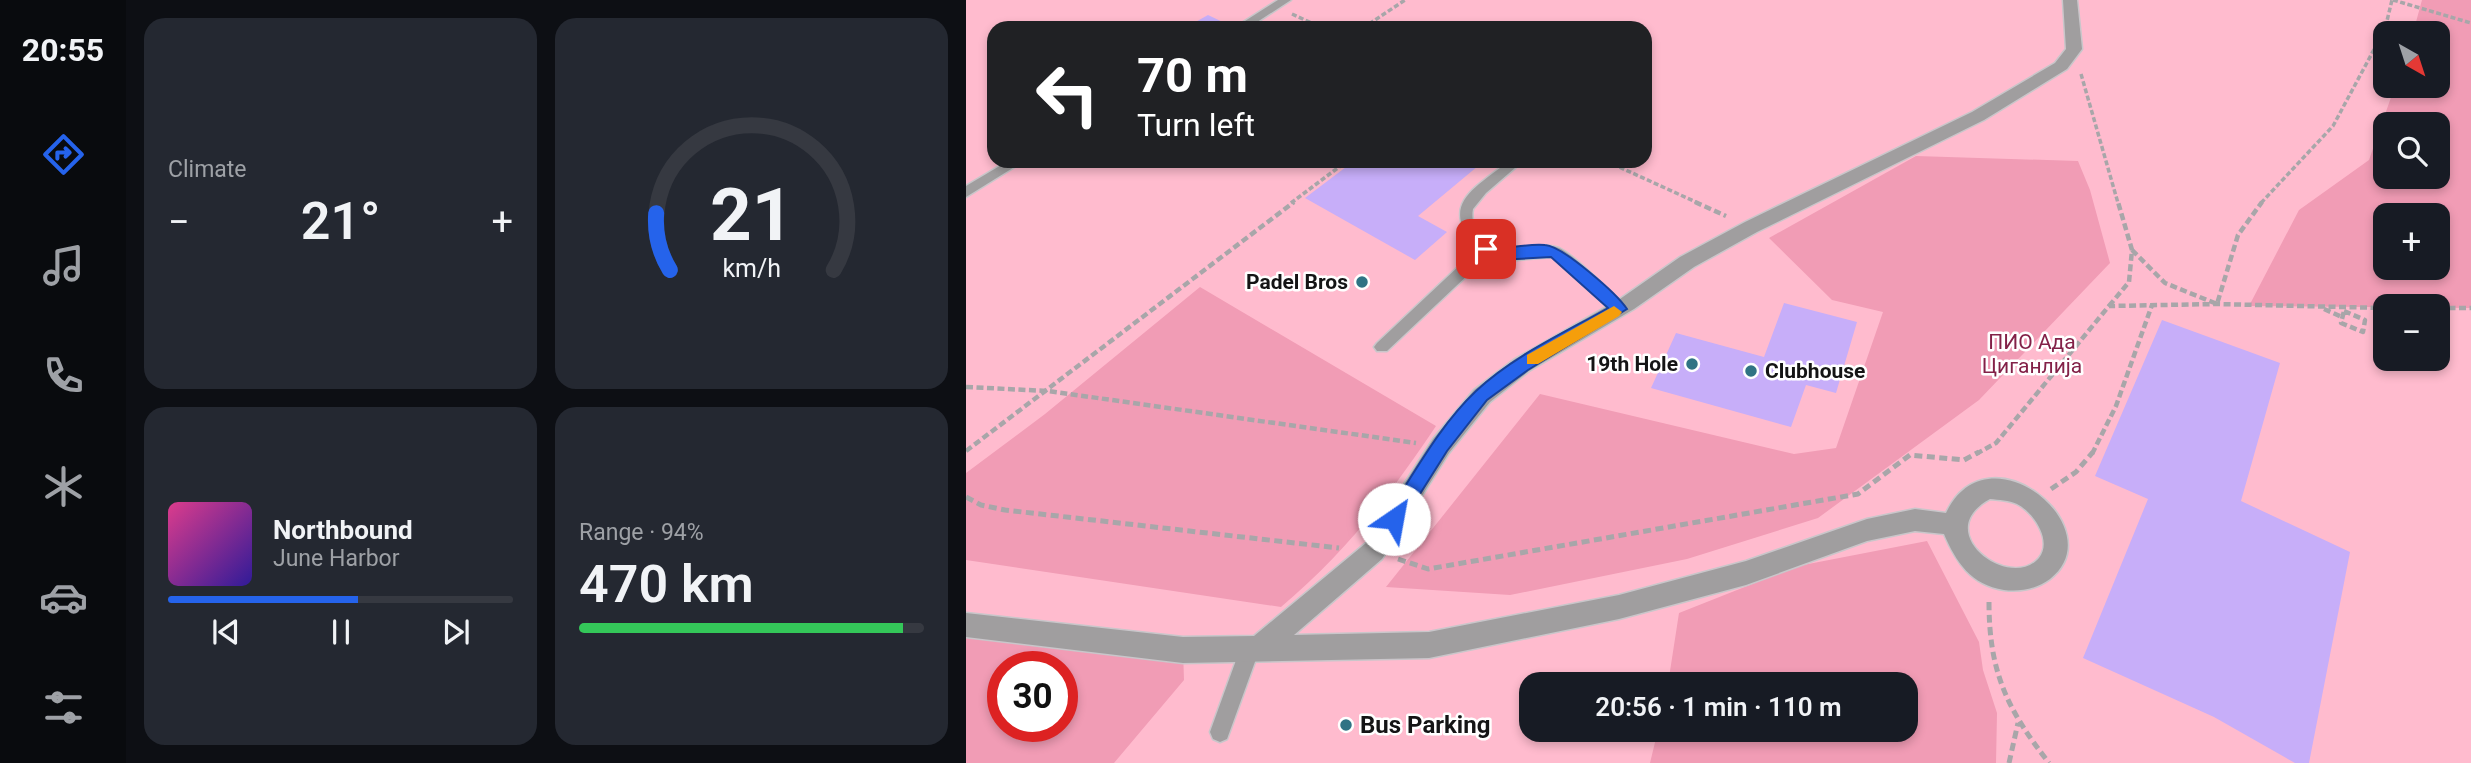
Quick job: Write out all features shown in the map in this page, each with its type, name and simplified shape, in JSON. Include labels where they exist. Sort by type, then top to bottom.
[{"type":"street","points":[[1254,648],[1374,551],[1441,446],[1482,396],[1522,365],[1619,309],[1687,262],[1751,227],[1978,116],[2060,66],[2074,49],[2070,0]]},
{"type":"street","points":[[2003,489],[2032,500],[2048,518],[2055,540],[2048,566],[2037,575],[2022,580],[2006,580],[1990,575],[1964,554],[1955,524],[1964,500],[1975,493],[2003,489]]},
{"type":"street","points":[[966,625],[1183,650],[1429,645],[1619,607],[1746,573],[1867,530],[1915,520],[1955,524]]},
{"type":"lane","points":[[1251,21],[1281,3]]},
{"type":"lane","points":[[966,192],[1006,168]]},
{"type":"lane","points":[[1509,168],[1471,201],[1465,211],[1466,221],[1475,238],[1486,249],[1498,255],[1546,250],[1556,253],[1619,309]]},
{"type":"lane","points":[[1382,347],[1486,249]]},
{"type":"lane","points":[[1220,732],[1254,648]]},
{"type":"path","points":[[1374,21],[1405,0]]},
{"type":"path","points":[[2217,304],[2238,236],[2264,199],[2333,125],[2385,29],[2392,0],[2471,23]]},
{"type":"path","points":[[1281,3],[1311,21]]},
{"type":"path","points":[[966,497],[981,505],[1005,510],[1374,551],[1428,569],[1858,494],[1910,455],[1964,460],[1996,443],[2129,282],[2133,250],[2074,49]]},
{"type":"path","points":[[966,451],[1338,168]]},
{"type":"path","points":[[1621,168],[1751,227]]},
{"type":"path","points":[[2133,250],[2165,283],[2217,304]]},
{"type":"path","points":[[2109,306],[2217,304],[2373,308]]},
{"type":"path","points":[[2032,500],[2072,477],[2090,458],[2102,437],[2152,305]]},
{"type":"path","points":[[2320,308],[2343,317]]},
{"type":"path","points":[[2358,317],[2360,308]]},
{"type":"path","points":[[2450,308],[2471,308]]},
{"type":"path","points":[[2344,311],[2358,317],[2365,320],[2363,332],[2341,323],[2344,311]]},
{"type":"path","points":[[966,387],[1048,391],[1441,446]]},
{"type":"path","points":[[1990,575],[1988,613],[1998,687],[2018,722],[2049,763]]},
{"type":"path","points":[[2009,763],[2018,722]]},
{"type":"green space","name":"ПИО Ада Циганлија","points":[[966,0],[2471,0],[2471,763],[966,763]]},
{"type":"shaded area","points":[[2422,0],[2471,0],[2471,308],[2450,308],[2450,294],[2373,294],[2373,307],[2249,306],[2299,210],[2369,160],[2373,149],[2373,189],[2450,189],[2450,112],[2386,112],[2391,98],[2450,98],[2450,21],[2416,21]]},
{"type":"shaded area","points":[[1916,156],[2078,161],[2090,190],[2110,263],[1979,400],[1818,518],[1687,559],[1510,595],[1386,587],[1540,394],[1794,454],[1836,448],[1883,312],[1832,300],[1769,238]]},
{"type":"shaded area","points":[[1200,287],[1436,426],[1365,522],[1326,565],[1281,607],[966,560],[966,473],[1045,414]]},
{"type":"shaded area","points":[[1927,541],[1979,642],[1983,670],[1997,713],[1996,763],[1650,763],[1655,742],[1918,742],[1918,672],[1670,672],[1679,613],[1798,566]]},
{"type":"shaded area","points":[[966,625],[1183,650],[1184,680],[1114,763],[966,763]]},
{"type":"building","points":[[1208,15],[1221,21],[1197,21]]},
{"type":"building","points":[[1345,168],[1476,168],[1418,216],[1447,232],[1415,260],[1305,198]]},
{"type":"building","name":"Clubhouse","points":[[1784,303],[1857,322],[1836,393],[1806,385],[1791,427],[1651,388],[1676,333],[1764,357]]},
{"type":"building","points":[[2162,320],[2280,363],[2241,501],[2350,552],[2309,763],[2295,763],[2214,717],[2083,658],[2148,499],[2095,476]]},
{"type":"slow traffic","points":[[1533,359],[1614,312]]},
{"type":"place","name":"Padel Bros","points":[[1362,282]]},
{"type":"place","name":"19th Hole","points":[[1692,364]]},
{"type":"place","name":"Clubhouse","points":[[1751,371]]},
{"type":"place","name":"Bus Parking","points":[[1346,725]]},
{"type":"route","points":[[1394,519],[1441,446],[1482,396],[1522,365],[1619,309],[1556,253],[1546,250],[1498,255],[1486,249]]}]
